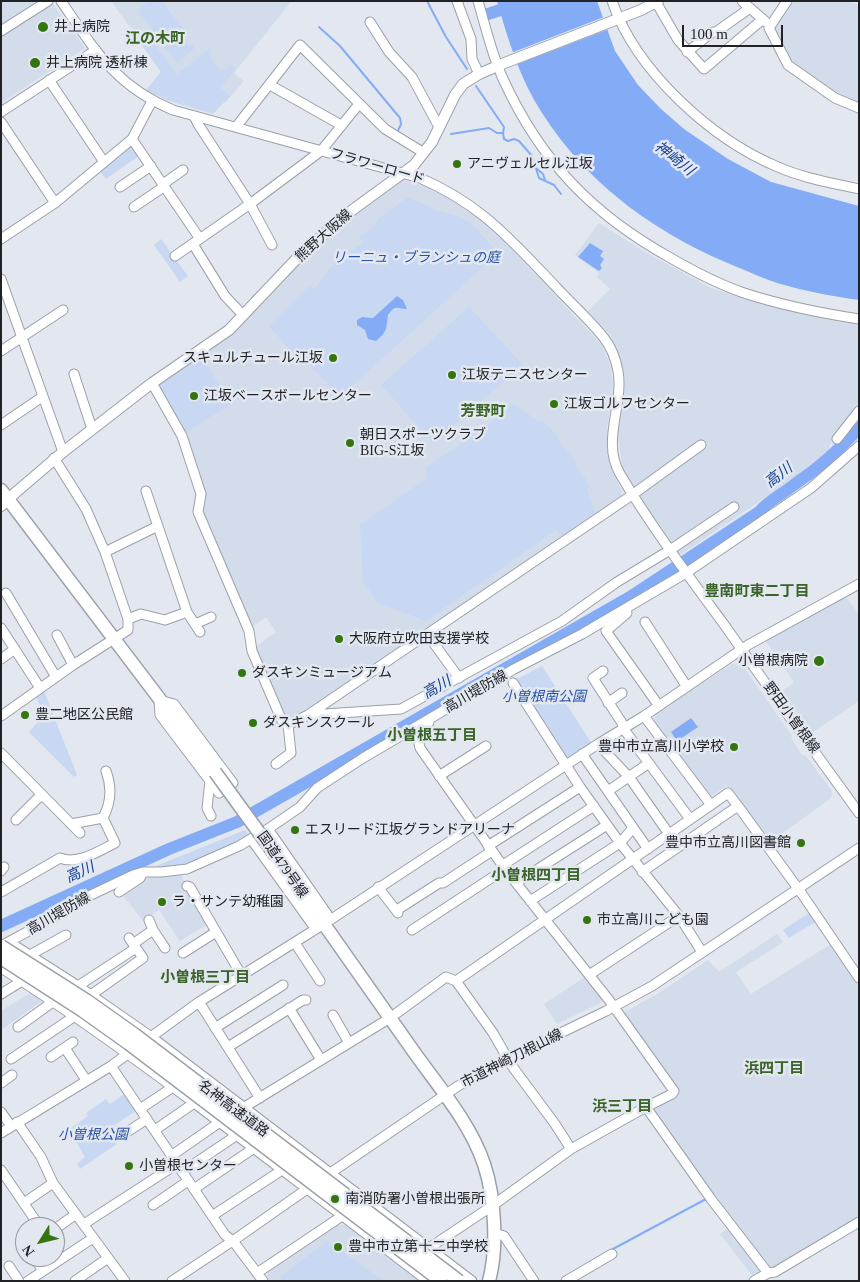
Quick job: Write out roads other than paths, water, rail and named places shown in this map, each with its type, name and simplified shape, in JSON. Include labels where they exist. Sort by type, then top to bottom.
[{"type":"highway","name":"国道479号線","points":[[4,499],[114,640],[213,777],[276,856],[469,1132],[481,1156],[488,1178],[494,1233],[492,1277]]},
{"type":"highway","name":"名神高速道路","points":[[4,944],[134,1034],[459,1281]]},
{"type":"highway","name":"名神高速道路","points":[[1,958],[83,1011],[128,1043],[441,1281]]},
{"type":"main road","name":"熊野大阪線","points":[[4,499],[152,383],[229,330],[303,252],[351,211],[414,165],[432,142],[455,94],[464,84],[479,74],[500,65],[657,2]]},
{"type":"street","points":[[1,31],[48,1]]},
{"type":"street","name":"フラワーロード","points":[[61,1],[116,75],[152,102],[194,116],[420,178],[439,186],[486,218],[514,243],[605,339],[616,362],[619,380],[619,398],[612,428],[612,447],[618,470],[670,550]]},
{"type":"street","points":[[457,1],[471,39],[472,58],[479,74]]},
{"type":"street","points":[[478,1],[500,65],[522,117],[561,172],[581,194],[612,221],[649,246],[693,271],[744,292],[803,309],[859,319]]},
{"type":"street","points":[[612,1],[616,19],[635,47],[658,78],[692,112],[734,143],[778,167],[828,183],[859,189]]},
{"type":"street","points":[[657,2],[678,40],[704,69],[767,22],[787,1]]},
{"type":"street","points":[[687,52],[713,32],[716,32],[746,4],[767,22],[788,65],[835,98],[859,108]]},
{"type":"street","points":[[370,22],[389,52],[412,77],[439,127]]},
{"type":"street","points":[[236,127],[300,45],[385,130],[424,153]]},
{"type":"street","points":[[1,112],[96,50]]},
{"type":"street","points":[[49,80],[104,162]]},
{"type":"street","points":[[270,85],[341,125]]},
{"type":"street","points":[[1,239],[55,203],[132,139],[152,102]]},
{"type":"street","points":[[175,256],[250,204],[321,151],[359,104]]},
{"type":"street","points":[[194,116],[250,204],[272,245]]},
{"type":"street","points":[[1,122],[55,203]]},
{"type":"street","points":[[132,139],[164,185],[197,241],[225,296],[243,316]]},
{"type":"street","points":[[120,187],[151,166]]},
{"type":"street","points":[[134,207],[162,188],[166,182],[183,170]]},
{"type":"street","points":[[1,279],[42,397],[58,455],[86,509],[105,552],[128,619],[128,630],[2,714]]},
{"type":"street","points":[[1,351],[63,310]]},
{"type":"street","points":[[74,374],[92,429]]},
{"type":"street","points":[[152,383],[182,436],[201,494],[198,512],[250,630],[252,651],[282,721],[288,724]]},
{"type":"street","points":[[1,425],[42,397]]},
{"type":"street","points":[[837,439],[859,411]]},
{"type":"street","points":[[288,724],[308,715],[701,445]]},
{"type":"street","name":"高川堤防線","points":[[4,944],[60,914],[70,905],[133,875],[143,872],[187,869],[239,846],[300,807],[316,788],[363,758],[514,670],[628,608],[686,573],[811,488],[858,448]]},
{"type":"street","points":[[146,491],[187,612],[200,632]]},
{"type":"street","points":[[308,715],[401,709],[562,621],[617,582],[670,550],[734,507]]},
{"type":"street","points":[[105,552],[158,526]]},
{"type":"street","name":"野田小曽根線","points":[[670,550],[859,813]]},
{"type":"street","points":[[1,1133],[111,1066],[199,1002],[295,943],[565,765],[644,716],[748,645],[858,586]]},
{"type":"street","points":[[6,594],[56,677]]},
{"type":"street","points":[[628,608],[622,618],[606,631],[658,706]]},
{"type":"street","points":[[128,619],[141,614],[165,620],[187,612]]},
{"type":"street","points":[[195,624],[211,617]]},
{"type":"street","points":[[646,622],[687,687]]},
{"type":"street","points":[[1,628],[40,688]]},
{"type":"street","points":[[57,634],[73,665]]},
{"type":"street","points":[[427,634],[458,678]]},
{"type":"street","points":[[1,659],[15,649]]},
{"type":"street","points":[[602,671],[593,678],[622,723],[623,728],[690,819]]},
{"type":"street","points":[[513,683],[580,787],[642,872],[679,916],[702,952]]},
{"type":"street","points":[[608,703],[622,693]]},
{"type":"street","points":[[159,700],[174,704],[233,783],[219,793],[213,777]]},
{"type":"street","points":[[644,716],[711,805]]},
{"type":"street","points":[[429,1248],[492,1206],[570,1148],[672,1094],[674,1091],[614,1007],[504,867],[420,748],[418,739],[431,718]]},
{"type":"street","points":[[276,764],[291,753],[288,724]]},
{"type":"street","points":[[598,744],[629,777],[669,834]]},
{"type":"street","points":[[439,776],[486,746]]},
{"type":"street","points":[[1,753],[80,833]]},
{"type":"street","points":[[582,754],[648,849]]},
{"type":"street","points":[[608,792],[649,764]]},
{"type":"street","points":[[103,818],[108,809],[111,784],[106,771]]},
{"type":"street","points":[[211,816],[206,808],[213,777]]},
{"type":"street","points":[[378,887],[399,910],[439,883],[443,883],[490,848],[580,787]]},
{"type":"street","points":[[456,981],[728,793],[858,976]]},
{"type":"street","points":[[16,820],[38,798],[43,796]]},
{"type":"street","points":[[412,930],[594,806]]},
{"type":"street","points":[[642,872],[738,806]]},
{"type":"street","points":[[71,824],[103,818]]},
{"type":"street","points":[[1,892],[60,858],[74,860],[115,843],[103,818]]},
{"type":"street","points":[[516,882],[607,825]]},
{"type":"street","points":[[530,901],[620,843],[633,828]]},
{"type":"street","points":[[268,829],[327,914],[324,924]]},
{"type":"street","points":[[251,839],[312,924],[324,924]]},
{"type":"street","name":"市道神崎刀根山線","points":[[172,1281],[458,1086],[507,1059],[614,1007],[652,986],[859,848]]},
{"type":"street","points":[[119,892],[140,878],[143,872]]},
{"type":"street","points":[[186,886],[190,887],[242,976]]},
{"type":"street","points":[[589,975],[679,916]]},
{"type":"street","points":[[149,920],[165,948]]},
{"type":"street","points":[[78,986],[133,943],[153,930]]},
{"type":"street","points":[[183,953],[216,932]]},
{"type":"street","points":[[30,955],[66,935]]},
{"type":"street","points":[[90,995],[143,958],[133,943]]},
{"type":"street","points":[[295,943],[320,981]]},
{"type":"street","points":[[4,944],[30,955],[150,1036],[472,1281]]},
{"type":"street","points":[[1,968],[54,1001],[128,1054],[428,1281]]},
{"type":"street","points":[[171,1156],[220,1122],[390,1018],[446,977],[456,981],[493,1033],[507,1059],[555,1124],[570,1148]]},
{"type":"street","points":[[1,994],[22,980]]},
{"type":"street","points":[[215,1028],[283,984]]},
{"type":"street","points":[[228,1048],[289,1008],[306,1000]]},
{"type":"street","points":[[18,1027],[54,1001]]},
{"type":"street","points":[[199,1002],[260,1098]]},
{"type":"street","points":[[289,1008],[321,1060]]},
{"type":"street","points":[[333,1015],[349,1043]]},
{"type":"street","points":[[11,1059],[75,1016]]},
{"type":"street","points":[[51,1057],[73,1042]]},
{"type":"street","points":[[65,1048],[86,1080]]},
{"type":"street","points":[[111,1066],[225,1235],[233,1241],[263,1281]]},
{"type":"street","points":[[1,1082],[12,1075]]},
{"type":"street","points":[[140,1109],[173,1087]]},
{"type":"street","points":[[155,1130],[194,1103]]},
{"type":"street","points":[[646,1107],[711,1199],[768,1273]]},
{"type":"street","points":[[1,1112],[14,1124],[41,1157],[52,1183],[123,1278],[113,1281]]},
{"type":"street","points":[[121,1136],[147,1119]]},
{"type":"street","points":[[84,1224],[237,1135]]},
{"type":"street","points":[[153,1205],[254,1148]]},
{"type":"street","points":[[1,1170],[33,1217]]},
{"type":"street","points":[[212,1216],[282,1170]]},
{"type":"street","points":[[24,1203],[52,1183]]},
{"type":"street","points":[[65,1222],[76,1214]]},
{"type":"street","points":[[257,1273],[342,1216]]},
{"type":"street","points":[[754,1281],[768,1273],[775,1272],[859,1222]]},
{"type":"street","points":[[494,1233],[504,1236],[534,1281]]},
{"type":"street","points":[[28,1281],[93,1238]]},
{"type":"street","points":[[566,1281],[612,1254]]},
{"type":"street","points":[[75,1281],[108,1258]]},
{"type":"street","points":[[9,1266],[19,1281]]},
{"type":"street","points":[[40,1267],[43,1271]]},
{"type":"water","name":"神崎川","points":[[497,1],[597,1],[615,51],[638,85],[684,129],[728,159],[771,182],[859,206],[859,300],[777,283],[712,256],[683,242],[656,225],[605,187],[582,165],[561,140],[534,100],[515,59]]},
{"type":"water","points":[[590,243],[603,251],[600,256],[604,259],[600,265],[602,268],[599,271],[578,257]]},
{"type":"water","points":[[397,296],[403,300],[407,309],[393,309],[388,315],[386,330],[383,335],[376,341],[368,339],[365,330],[357,325],[357,320],[362,317],[373,318]]},
{"type":"water","points":[[691,718],[698,727],[677,741],[671,732]]},
{"type":"waterway","points":[[427,1],[446,37],[467,69]]},
{"type":"waterway","points":[[488,14],[528,1]]},
{"type":"waterway","points":[[319,27],[340,46],[400,118],[401,124],[397,133]]},
{"type":"waterway","points":[[476,86],[504,127],[504,139],[519,141],[532,156],[539,178],[554,185],[561,194]]},
{"type":"waterway","points":[[451,134],[489,128],[497,133],[502,133]]},
{"type":"waterway","points":[[536,168],[543,174],[545,180]]},
{"type":"waterway","name":"高川","points":[[1,926],[169,849],[237,822],[630,597],[759,512],[821,465],[859,428]]},
{"type":"waterway","points":[[611,1250],[706,1199]]},
{"type":"place","name":"井上病院","points":[[43,27]]},
{"type":"place","name":"井上病院 透析棟","points":[[35,63]]},
{"type":"place","name":"アニヴェルセル江坂","points":[[457,164]]},
{"type":"place","name":"スキュルチュール江坂","points":[[333,358]]},
{"type":"place","name":"江坂テニスセンター","points":[[452,375]]},
{"type":"place","name":"江坂ベースボールセンター","points":[[194,396]]},
{"type":"place","name":"江坂ゴルフセンター","points":[[554,404]]},
{"type":"place","name":"朝日スポーツクラブ BIG-S江坂","points":[[350,443]]},
{"type":"place","name":"大阪府立吹田支援学校","points":[[339,639]]},
{"type":"place","name":"小曽根病院","points":[[819,661]]},
{"type":"place","name":"ダスキンミュージアム","points":[[242,673]]},
{"type":"place","name":"豊二地区公民館","points":[[25,715]]},
{"type":"place","name":"ダスキンスクール","points":[[253,723]]},
{"type":"place","name":"豊中市立高川小学校","points":[[734,747]]},
{"type":"place","name":"エスリード江坂グランドアリーナ","points":[[295,830]]},
{"type":"place","name":"豊中市立高川図書館","points":[[801,843]]},
{"type":"place","name":"ラ・サンテ幼稚園","points":[[162,902]]},
{"type":"place","name":"市立高川こども園","points":[[587,920]]},
{"type":"place","name":"小曽根センター","points":[[129,1166]]},
{"type":"place","name":"南消防署小曽根出張所","points":[[335,1199]]},
{"type":"place","name":"豊中市立第十二中学校","points":[[338,1247]]},
{"type":"district","name":"江の木町","points":[[155,39]]},
{"type":"district","name":"芳野町","points":[[483,412]]},
{"type":"district","name":"豊南町東二丁目","points":[[757,592]]},
{"type":"district","name":"小曽根五丁目","points":[[432,736]]},
{"type":"district","name":"小曽根四丁目","points":[[536,876]]},
{"type":"district","name":"小曽根三丁目","points":[[205,978]]},
{"type":"district","name":"浜四丁目","points":[[774,1069]]},
{"type":"district","name":"浜三丁目","points":[[622,1107]]},
{"type":"park label","name":"リーニュ・ブランシュの庭","points":[[416,258]]},
{"type":"park label","name":"小曽根南公園","points":[[544,697]]},
{"type":"park label","name":"小曽根公園","points":[[93,1135]]}]
